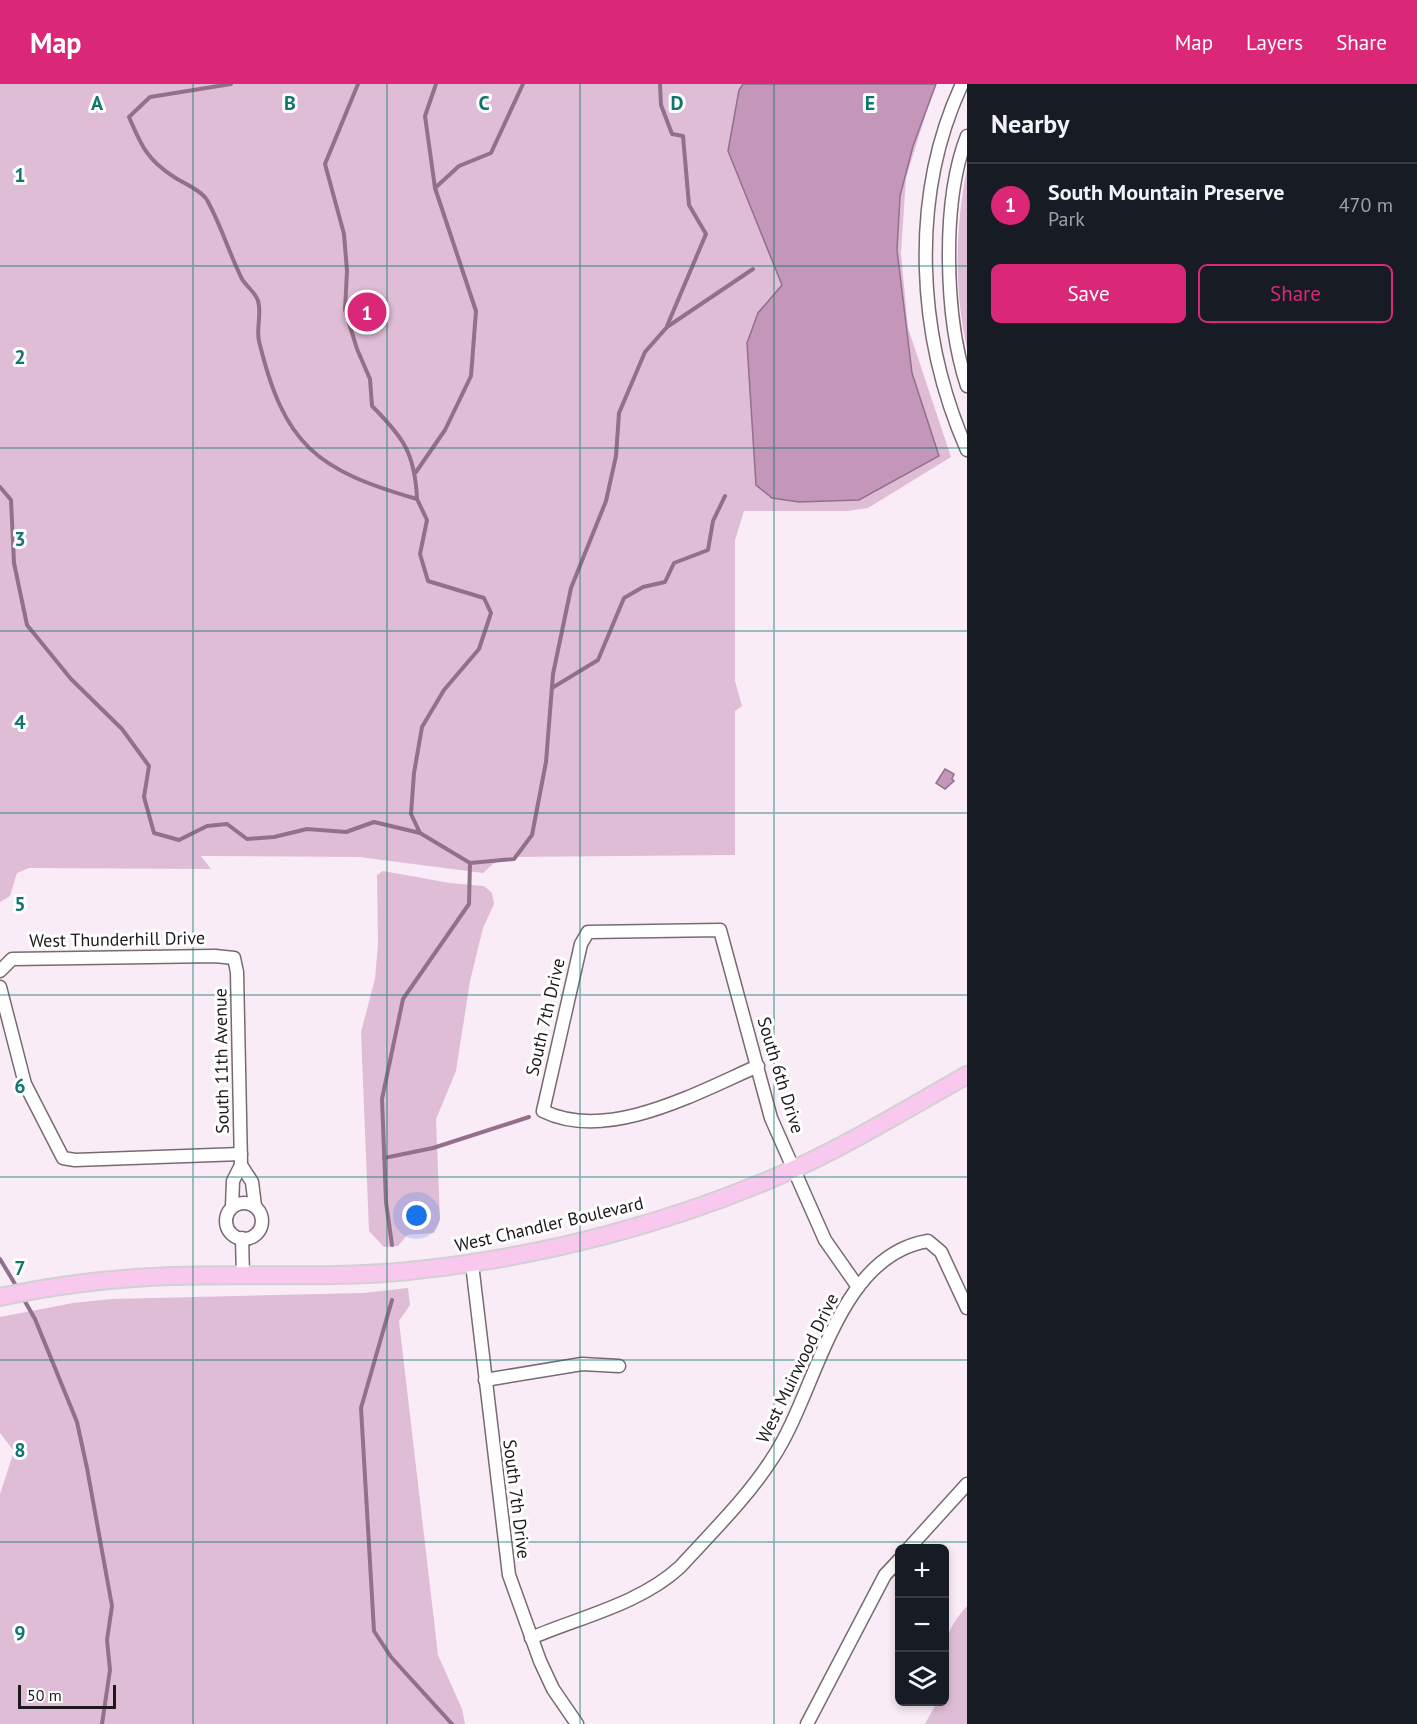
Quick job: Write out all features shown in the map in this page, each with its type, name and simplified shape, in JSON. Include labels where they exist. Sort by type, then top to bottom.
[{"type":"main road","name":"West Chandler Boulevard","points":[[0,1297],[33,1290],[116,1279],[407,1271],[471,1264],[613,1233],[695,1207],[794,1169],[967,1075]]},
{"type":"street","points":[[962,84],[943,133],[936,159],[927,234],[929,314],[934,351],[947,402],[967,450]]},
{"type":"street","points":[[966,138],[955,188],[950,279],[952,318],[967,386]]},
{"type":"street","name":"South 6th Drive","points":[[588,932],[720,930],[771,1118],[825,1240],[858,1287]]},
{"type":"street","name":"South 7th Drive","points":[[588,932],[581,944],[543,1111],[558,1119],[583,1121],[622,1119],[674,1102],[758,1066]]},
{"type":"street","name":"West Thunderhill Drive","points":[[1,969],[12,959],[215,956],[234,958]]},
{"type":"street","name":"South 11th Avenue","points":[[234,958],[237,972],[241,1159],[232,1181],[232,1207],[226,1216],[226,1226],[232,1234],[242,1238],[253,1236],[260,1227],[261,1216],[255,1206],[252,1182],[241,1159]]},
{"type":"street","points":[[0,987],[25,1084],[60,1155],[69,1160],[241,1159]]},
{"type":"street","points":[[232,1207],[246,1203],[255,1206]]},
{"type":"street","points":[[242,1238],[243,1276]]},
{"type":"street","name":"West Muirwood Drive","points":[[531,1638],[634,1598],[668,1578],[680,1567],[773,1458],[835,1322],[858,1287],[907,1244],[928,1241],[941,1252],[967,1308]]},
{"type":"street","name":"South 7th Drive","points":[[471,1264],[509,1575],[531,1638],[553,1689],[578,1724]]},
{"type":"street","points":[[485,1380],[582,1364],[619,1366]]},
{"type":"street","points":[[913,1544],[967,1484]]},
{"type":"street","points":[[807,1724],[844,1648],[885,1575],[895,1564]]},
{"type":"shaded area","points":[[0,84],[935,84],[906,178],[901,253],[908,328],[951,457],[868,508],[847,511],[744,511],[735,540],[735,681],[742,706],[735,711],[735,855],[508,857],[493,864],[483,873],[359,857],[201,856],[211,869],[29,868],[17,873],[10,896],[0,902]]},
{"type":"shaded area","points":[[743,84],[936,84],[913,146],[900,196],[897,250],[912,373],[939,456],[859,500],[799,502],[772,498],[756,485],[747,343],[758,313],[782,285],[728,151],[739,90]]},
{"type":"shaded area","points":[[967,169],[967,348],[958,281],[958,236]]},
{"type":"shaded area","points":[[945,769],[954,774],[952,779],[954,781],[945,789],[936,783]]},
{"type":"shaded area","points":[[383,871],[450,883],[484,886],[492,893],[494,904],[483,928],[470,981],[456,1071],[436,1119],[440,1220],[434,1233],[407,1235],[398,1246],[384,1247],[369,1231],[361,1032],[375,979],[378,944],[377,875]]},
{"type":"shaded area","points":[[408,1288],[410,1305],[399,1321],[438,1655],[462,1709],[465,1724],[0,1724],[0,1494],[14,1451],[0,1433],[0,1317],[73,1303],[111,1299],[363,1293]]},
{"type":"shaded area","points":[[967,1606],[967,1724],[925,1724],[935,1706],[949,1706],[949,1634],[957,1618]]},
{"type":"waterway","points":[[231,84],[150,97],[129,117],[141,144],[151,158],[165,171],[204,196],[217,219],[242,279],[257,298],[259,341],[280,405],[293,429],[329,464],[353,477],[417,499],[427,520],[420,554],[428,581],[484,598],[491,613],[479,649],[444,690],[422,727],[414,773],[411,814],[420,833],[470,863]]},
{"type":"waterway","points":[[358,84],[325,164],[344,234],[347,271],[345,310],[357,349],[370,379],[372,406],[392,427],[405,447],[413,469],[417,499]]},
{"type":"waterway","points":[[416,472],[445,430],[471,376],[476,311],[435,188],[425,116],[436,84]]},
{"type":"waterway","points":[[435,188],[459,166],[491,153],[523,84]]},
{"type":"waterway","points":[[660,84],[661,105],[672,134],[683,136],[689,205],[706,234],[667,326]]},
{"type":"waterway","points":[[392,1245],[386,1202],[382,1099],[403,999],[469,904],[470,863],[514,859],[532,835],[546,762],[553,674],[571,588],[606,501],[616,456],[619,413],[645,352],[667,327],[753,269]]},
{"type":"waterway","points":[[0,487],[11,500],[14,563],[27,625],[71,679],[122,729],[149,766],[144,797],[154,833],[179,840],[207,826],[227,824],[247,839],[274,837],[307,829],[346,832],[374,822],[420,833]]},
{"type":"waterway","points":[[552,688],[598,660],[624,598],[643,587],[665,582],[674,563],[708,550],[713,521],[725,496]]},
{"type":"waterway","points":[[384,1158],[433,1148],[529,1117]]},
{"type":"waterway","points":[[0,1259],[18,1289]]},
{"type":"waterway","points":[[23,1298],[35,1319],[77,1422],[87,1468],[112,1606],[107,1640],[110,1670],[102,1724]]},
{"type":"waterway","points":[[392,1300],[361,1408],[374,1631],[391,1657],[452,1724]]},
{"type":"place","name":"South Mountain Preserve","points":[[367,312]]}]
